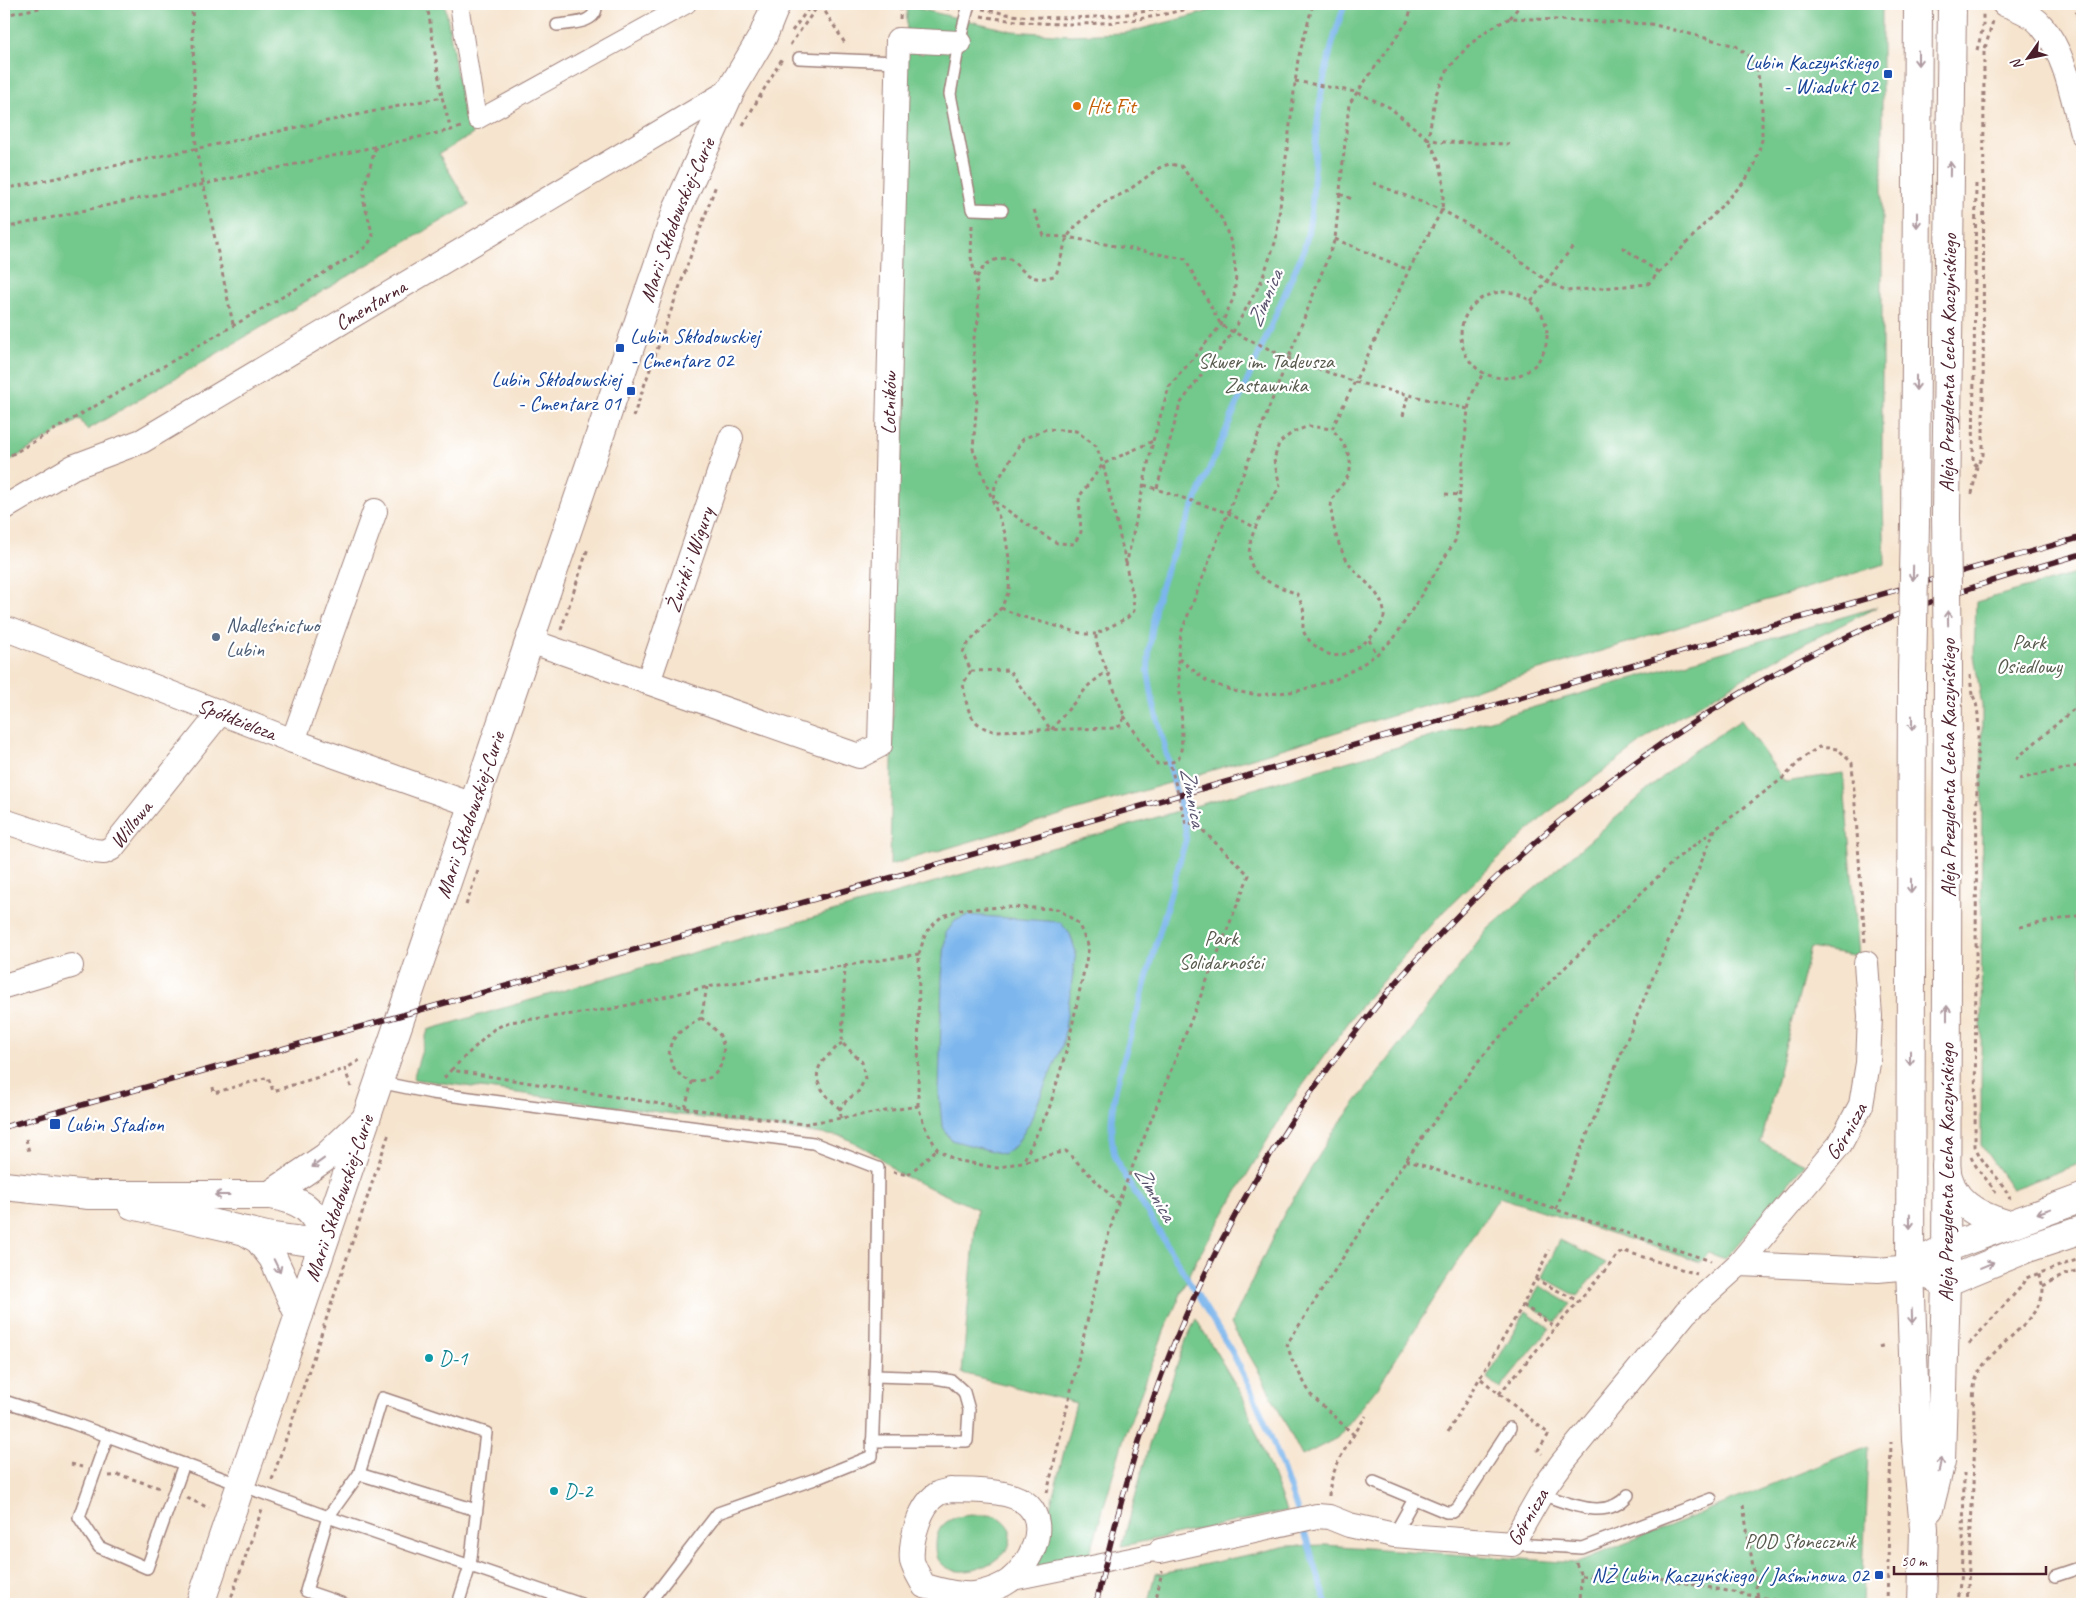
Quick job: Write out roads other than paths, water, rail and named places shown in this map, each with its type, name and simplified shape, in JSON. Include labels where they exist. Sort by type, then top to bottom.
[{"type":"main road","name":"Marii Skłodowskiej-Curie","points":[[200,1604],[324,1239],[379,1123],[379,1082],[473,806],[542,645],[678,208],[731,90],[762,36],[776,4]]},
{"type":"main road","name":"Aleja Prezydenta Lecha Kaczyńskiego","points":[[1918,4],[1915,524],[1912,675],[1910,1267],[1916,1440],[1924,1530],[1922,1604]]},
{"type":"main road","name":"Aleja Prezydenta Lecha Kaczyńskiego","points":[[1924,1530],[1942,1461],[1946,1282],[1948,667],[1946,515],[1952,4]]},
{"type":"main road","name":"Marii Skłodowskiej-Curie","points":[[762,36],[814,6]]},
{"type":"main road","points":[[270,1195],[379,1123]]},
{"type":"main road","points":[[1946,1166],[1951,1186],[1965,1205],[1982,1217],[2009,1214],[2082,1198]]},
{"type":"main road","points":[[4,1186],[89,1195],[270,1195],[290,1198],[308,1209],[319,1223],[324,1239],[303,1241],[245,1231],[89,1195]]},
{"type":"main road","points":[[1910,1267],[2009,1214]]},
{"type":"main road","points":[[1910,1267],[1946,1282],[2028,1248],[2082,1230]]},
{"type":"main road","points":[[245,1231],[265,1246],[299,1315]]},
{"type":"street","points":[[459,4],[478,120],[687,4]]},
{"type":"street","points":[[1994,10],[2014,7],[2040,23],[2054,42],[2077,89],[2082,133]]},
{"type":"street","points":[[897,51],[959,43]]},
{"type":"street","name":"Lotników","points":[[648,682],[859,756],[880,745],[897,51]]},
{"type":"street","name":"Cmentarna","points":[[4,508],[73,467],[142,441],[731,90]]},
{"type":"street","name":"Żwirki i Wigury","points":[[648,682],[731,438]]},
{"type":"street","points":[[293,741],[375,510]]},
{"type":"street","name":"Spółdzielcza","points":[[4,628],[293,741],[473,806]]},
{"type":"street","points":[[542,645],[648,682]]},
{"type":"street","name":"Willowa","points":[[4,821],[94,852],[104,852],[112,848],[220,713]]},
{"type":"street","name":"Górnicza","points":[[1160,1551],[1323,1516],[1349,1525],[1394,1535],[1512,1544],[1541,1494],[1562,1463],[1686,1312],[1736,1268],[1840,1144],[1860,1105],[1868,1063],[1870,1016],[1866,963]]},
{"type":"street","points":[[4,986],[71,966]]},
{"type":"street","points":[[1736,1268],[1878,1270],[1910,1267]]},
{"type":"street","points":[[1008,1582],[1022,1567],[1033,1550],[1038,1527],[1035,1517],[1027,1505],[1014,1498],[994,1492],[950,1490],[939,1493],[930,1501],[920,1517],[912,1542],[912,1562],[924,1595],[949,1599],[980,1593],[1008,1582],[1160,1551]]},
{"type":"lane","points":[[557,25],[584,22],[590,18],[597,8],[596,4]]},
{"type":"lane","points":[[968,8],[959,43],[950,94],[972,209],[1002,210]]},
{"type":"lane","points":[[800,58],[856,61],[897,51]]},
{"type":"lane","points":[[379,1082],[432,1092],[813,1143],[878,1168],[872,1456],[815,1479],[718,1513],[648,1604]]},
{"type":"lane","points":[[872,1441],[967,1441],[969,1410],[964,1392],[952,1381],[935,1378],[874,1376]]},
{"type":"lane","points":[[344,1604],[306,1591],[328,1518],[359,1474],[382,1398],[486,1433],[470,1566],[458,1604]]},
{"type":"lane","points":[[4,1401],[184,1464],[328,1518],[581,1604]]},
{"type":"lane","points":[[1374,1482],[1446,1512],[1453,1512],[1458,1508],[1510,1428]]},
{"type":"lane","points":[[107,1438],[79,1517],[99,1547],[148,1568],[184,1464]]},
{"type":"lane","points":[[359,1474],[476,1510]]},
{"type":"lane","points":[[1541,1494],[1566,1503],[1598,1510],[1615,1505],[1628,1495]]},
{"type":"lane","points":[[1394,1535],[1414,1499]]},
{"type":"lane","points":[[1512,1544],[1582,1548],[1711,1499]]},
{"type":"lane","points":[[2055,1576],[2082,1567]]},
{"type":"water","points":[[968,915],[1060,922],[1070,934],[1076,952],[1063,1043],[1029,1124],[1015,1146],[1003,1154],[951,1140],[942,1125],[939,1094],[942,977],[946,933],[955,921]]},
{"type":"waterway","name":"Zimnica","points":[[1299,1515],[1269,1432],[1232,1352],[1114,1155],[1112,1121],[1113,1102],[1119,1076],[1186,839],[1185,825],[1153,702],[1148,671],[1156,603],[1168,565],[1304,249],[1312,204],[1321,96],[1331,49],[1345,4]]},
{"type":"waterway","name":"Zimnica","points":[[1302,1524],[1327,1604]]},
{"type":"railway","points":[[4,1127],[872,883],[2082,537]]},
{"type":"railway","points":[[1096,1604],[1114,1528],[1147,1415],[1160,1378],[1190,1306],[1245,1197],[1310,1094],[1384,997],[1467,906],[1557,824],[1654,749],[1757,684],[1866,628],[1919,606],[1973,587],[2082,554]]},
{"type":"place","name":"Lubin Kaczyńskiego - Wiadukt 02","points":[[1888,74]]},
{"type":"place","name":"Hit Fit","points":[[1077,106]]},
{"type":"place","name":"Lubin Skłodowskiej - Cmentarz 02","points":[[620,348]]},
{"type":"place","name":"Lubin Skłodowskiej - Cmentarz 01","points":[[631,391]]},
{"type":"place","name":"Nadleśnictwo Lubin","points":[[216,637]]},
{"type":"place","name":"Lubin Stadion","points":[[55,1124]]},
{"type":"place","name":"D-1","points":[[429,1358]]},
{"type":"place","name":"D-2","points":[[554,1491]]},
{"type":"place","name":"NŻ Lubin Kaczyńskiego / Jaśminowa 02","points":[[1879,1575]]},
{"type":"park label","name":"Skwer im. Tadeusza Zastawnika","points":[[1266,373]]},
{"type":"park label","name":"Park Osiedlowy","points":[[2029,654]]},
{"type":"park label","name":"Park Solidarności","points":[[1221,950]]},
{"type":"park label","name":"POD Słonecznik","points":[[1800,1541]]}]
